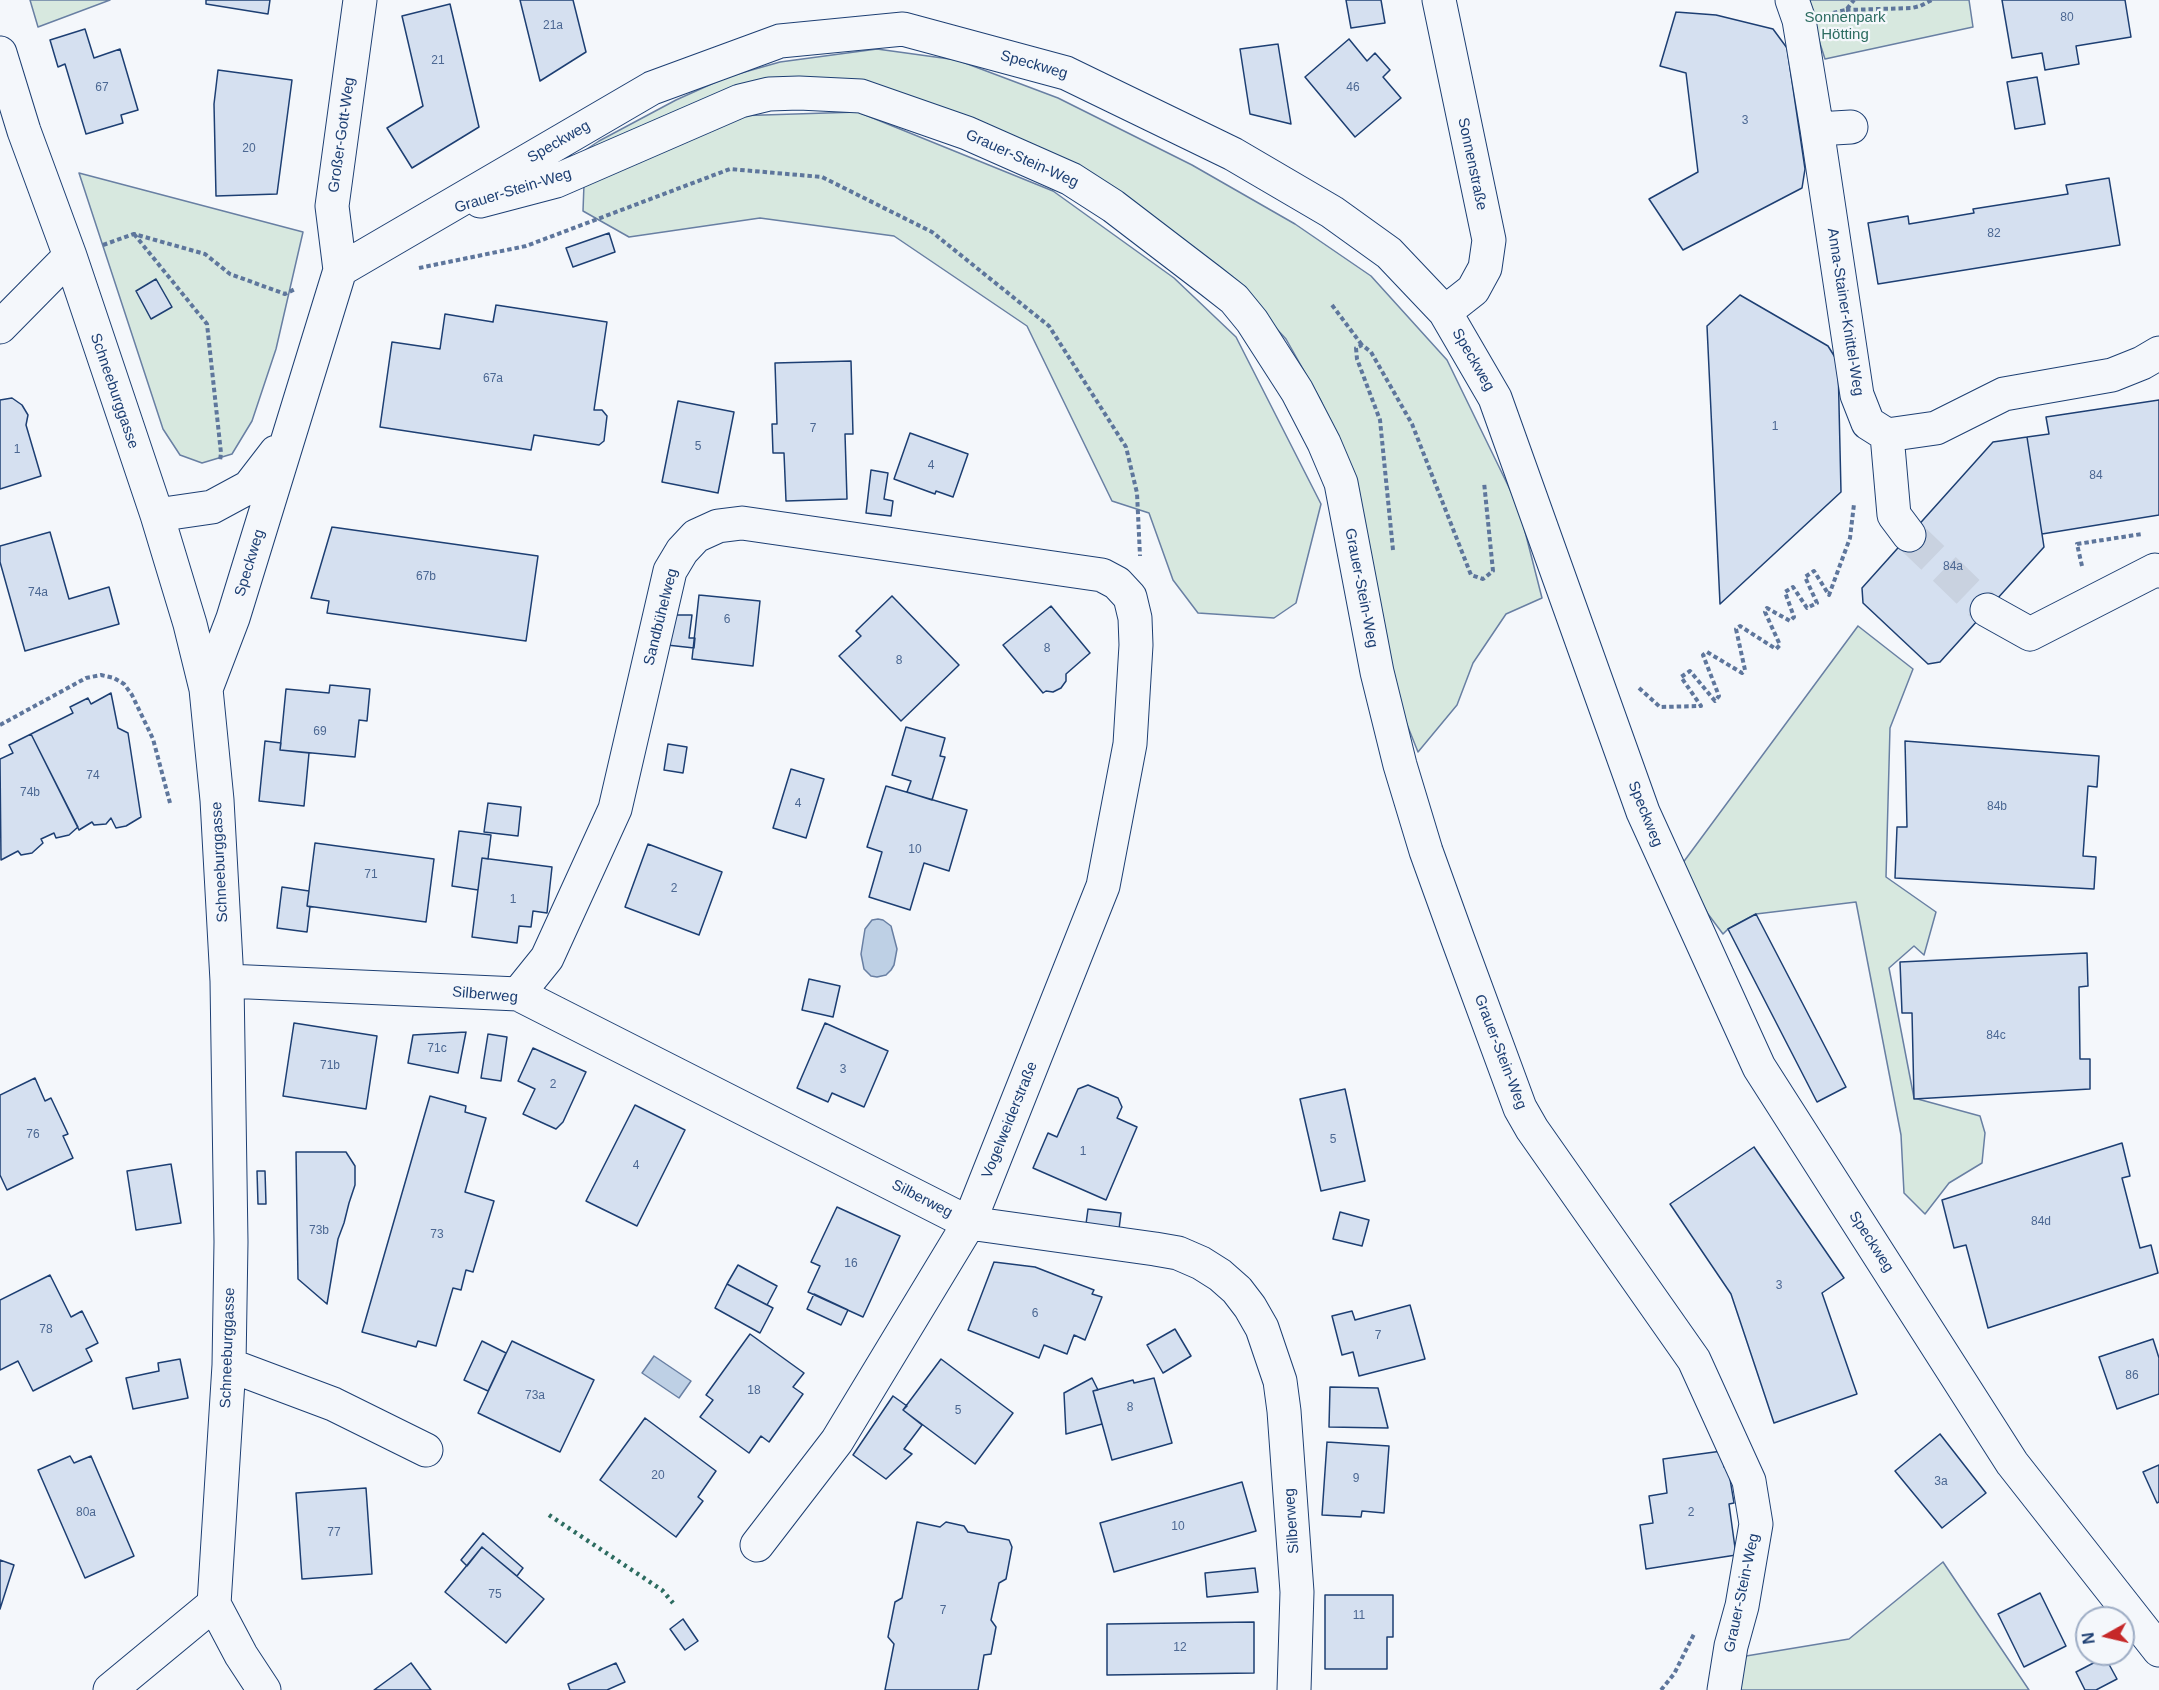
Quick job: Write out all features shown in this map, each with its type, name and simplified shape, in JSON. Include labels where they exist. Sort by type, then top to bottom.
[{"type":"street","name":"Großer-Gott-Weg","points":[[340,270],[332,206],[360,0]]},
{"type":"street","name":"Sonnenstraße","points":[[1439,0],[1489,240],[1485,268],[1473,290],[1445,312]]},
{"type":"street","name":"Anna-Stainer-Knittel-Weg","points":[[1792,0],[1799,20],[1817,129],[1857,396],[1868,423],[1887,435]]},
{"type":"street","name":"Speckweg","points":[[206,689],[233,618],[340,270],[652,88],[780,41],[903,29],[1066,73],[1233,154],[1332,212],[1389,253],[1445,312],[1495,398],[1643,812],[1758,1067],[2012,1463],[2159,1650]]},
{"type":"street","name":"Schneeburggasse","points":[[0,53],[24,131],[70,256],[157,515],[190,624],[206,689],[217,800],[227,981],[231,1242],[229,1365],[214,1604]]},
{"type":"street","name":"Grauer-Stein-Weg","points":[[435,214],[556,181],[740,101],[779,93],[861,96],[967,133],[1071,179],[1113,206],[1234,299],[1284,367],[1335,467],[1346,508],[1377,672],[1400,765],[1445,905],[1521,1108],[1532,1129],[1694,1360],[1749,1480],[1756,1524],[1724,1690]]},
{"type":"street","points":[[1817,129],[1851,127]]},
{"type":"street","points":[[0,327],[70,256]]},
{"type":"street","points":[[1909,535],[1894,515],[1887,435],[1936,428],[2004,394],[2112,375],[2142,363],[2159,353]]},
{"type":"street","name":"Speckweg","points":[[157,515],[212,507],[249,488],[288,436]]},
{"type":"street","name":"Sandbühelweg","points":[[518,994],[547,958],[615,809],[670,571],[682,550],[696,536],[718,526],[742,523],[1102,575],[1117,583],[1130,597],[1135,618],[1136,645]]},
{"type":"street","points":[[1987,610],[2030,634],[2144,575],[2155,570],[2159,571]]},
{"type":"street","name":"Vogelweiderstraße","points":[[757,1545],[837,1441],[969,1223],[1103,886],[1130,744],[1136,645]]},
{"type":"street","name":"Silberweg","points":[[227,981],[518,994],[969,1223],[1178,1253],[1201,1263],[1220,1275],[1237,1290],[1262,1328],[1280,1381],[1297,1592],[1294,1690]]},
{"type":"street","points":[[229,1365],[333,1404],[426,1450]]},
{"type":"street","points":[[110,1690],[214,1604],[241,1655],[264,1690]]},
{"type":"path","points":[[1846,10],[1911,8],[1932,0]]},
{"type":"path","points":[[378,247],[419,268],[526,246],[730,169],[822,177],[932,232],[1049,326],[1126,447],[1137,493],[1141,563]]},
{"type":"path","points":[[70,256],[134,234],[205,254],[230,274],[285,294],[340,270]]},
{"type":"path","points":[[134,234],[207,324],[221,453],[212,507]]},
{"type":"path","points":[[1332,305],[1362,345],[1371,352],[1412,424],[1471,575],[1483,579],[1493,571],[1484,481]]},
{"type":"path","points":[[1362,345],[1356,348],[1357,359],[1380,420],[1394,543],[1392,553]]},
{"type":"path","points":[[1635,685],[1660,707],[1701,706],[1681,677],[1690,671],[1715,700],[1719,696],[1703,655],[1707,652],[1742,673],[1745,670],[1736,629],[1740,626],[1776,649],[1780,645],[1765,612],[1767,608],[1790,621],[1794,617],[1785,592],[1793,587],[1807,608],[1817,603],[1805,577],[1814,572],[1829,595],[1850,538],[1854,500]]},
{"type":"path","points":[[0,725],[86,678],[101,675],[114,678],[124,684],[132,695],[153,739],[170,802]]},
{"type":"path","points":[[1661,1690],[1674,1674],[1697,1629]]},
{"type":"green space","points":[[30,0],[110,0],[38,27]]},
{"type":"green space","name":"Sonnenpark Hötting","points":[[1806,0],[1969,0],[1973,27],[1825,59]]},
{"type":"green space","points":[[877,49],[957,60],[1058,98],[1192,165],[1295,224],[1371,276],[1447,360],[1519,508],[1542,598],[1506,614],[1473,663],[1457,705],[1418,752],[1402,712],[1347,465],[1321,401],[1286,339],[1227,275],[855,83],[575,157],[599,141],[676,100],[727,77],[780,62]]},
{"type":"green space","points":[[858,112],[1053,191],[1174,278],[1236,337],[1321,504],[1296,603],[1274,618],[1198,613],[1173,580],[1149,513],[1112,501],[1027,326],[894,236],[760,218],[629,237],[583,211],[584,184],[732,116]]},
{"type":"green space","points":[[79,173],[303,232],[276,349],[252,421],[232,454],[202,463],[180,455],[163,429]]},
{"type":"green space","points":[[1858,626],[1913,669],[1890,728],[1886,877],[1936,912],[1924,955],[1914,946],[1889,968],[1914,1098],[1980,1116],[1985,1133],[1982,1163],[1949,1183],[1925,1214],[1904,1193],[1901,1135],[1856,902],[1756,914],[1723,934],[1708,914],[1682,864]]},
{"type":"green space","points":[[1943,1562],[2029,1690],[1735,1690],[1740,1657],[1849,1639]]},
{"type":"water","points":[[878,919],[891,926],[897,949],[891,970],[886,975],[877,977],[871,976],[864,969],[861,954],[865,929],[872,920]]},
{"type":"water","points":[[654,1356],[691,1381],[679,1398],[642,1373]]},
{"type":"building","points":[[206,0],[270,0],[268,14],[206,4]]},
{"type":"building","points":[[520,0],[573,0],[586,52],[540,81]]},
{"type":"building","points":[[1346,0],[1381,0],[1385,23],[1351,28]]},
{"type":"building","points":[[2002,0],[2125,0],[2131,37],[2076,46],[2079,64],[2045,70],[2042,53],[2012,58]]},
{"type":"building","points":[[450,4],[479,127],[412,168],[387,128],[423,106],[402,16]]},
{"type":"building","points":[[1676,12],[1716,15],[1773,29],[1787,48],[1805,169],[1802,188],[1683,250],[1649,199],[1698,172],[1686,73],[1660,66]]},
{"type":"building","points":[[85,29],[94,58],[120,49],[138,110],[121,115],[123,123],[86,134],[65,64],[58,67],[50,40]]},
{"type":"building","points":[[1349,39],[1367,61],[1375,53],[1390,70],[1383,77],[1401,98],[1355,137],[1305,77]]},
{"type":"building","points":[[1278,44],[1291,124],[1250,114],[1240,49]]},
{"type":"building","points":[[218,70],[292,80],[277,194],[216,196],[214,104]]},
{"type":"building","points":[[2037,77],[2045,124],[2015,129],[2007,82]]},
{"type":"building","points":[[2109,178],[2120,245],[1878,284],[1868,223],[1908,216],[1909,224],[1974,213],[1973,209],[2068,194],[2066,185]]},
{"type":"building","points":[[609,233],[615,252],[573,267],[566,248]]},
{"type":"building","points":[[156,279],[172,307],[151,319],[136,291]]},
{"type":"building","points":[[1740,295],[1828,346],[1838,362],[1841,492],[1720,604],[1707,326]]},
{"type":"building","points":[[496,305],[607,322],[594,410],[602,410],[607,416],[604,441],[599,445],[534,435],[531,450],[380,427],[392,342],[440,349],[445,314],[493,322]]},
{"type":"building","points":[[851,361],[853,434],[845,434],[847,499],[786,501],[784,453],[773,453],[772,424],[777,424],[775,363]]},
{"type":"building","points":[[12,398],[22,405],[28,415],[26,425],[41,476],[0,489],[0,400]]},
{"type":"building","points":[[2159,400],[2159,515],[2042,534],[2027,437],[2049,434],[2046,417]]},
{"type":"building","points":[[678,401],[734,412],[718,493],[662,482]]},
{"type":"building","points":[[910,433],[968,454],[953,497],[936,491],[935,494],[894,479]]},
{"type":"building","points":[[2027,437],[2044,547],[1940,662],[1928,664],[1863,603],[1862,588],[1993,442]]},
{"type":"building","points":[[871,470],[888,473],[884,499],[893,501],[891,516],[866,513]]},
{"type":"building","points":[[332,527],[538,556],[526,641],[327,613],[329,601],[311,598]]},
{"type":"building","points":[[50,532],[69,599],[109,587],[119,624],[25,651],[0,562],[0,546]]},
{"type":"building","points":[[699,595],[760,601],[753,666],[692,659]]},
{"type":"building","points":[[892,596],[959,665],[901,721],[839,656],[861,636],[856,631]]},
{"type":"building","points":[[1051,606],[1090,653],[1066,674],[1066,681],[1061,688],[1043,693],[1003,645]]},
{"type":"building","points":[[672,615],[692,615],[689,638],[695,638],[694,648],[667,645]]},
{"type":"building","points":[[330,685],[370,689],[367,721],[359,720],[355,757],[280,750],[286,689],[329,693]]},
{"type":"building","points":[[111,693],[118,728],[128,733],[141,817],[126,826],[116,828],[111,818],[106,824],[94,825],[92,822],[79,830],[31,734],[73,713],[70,707],[88,698],[91,704]]},
{"type":"building","points":[[906,727],[945,738],[940,756],[945,757],[932,800],[907,792],[911,781],[892,775]]},
{"type":"building","points":[[31,734],[78,827],[69,835],[56,838],[54,833],[41,839],[43,843],[32,853],[21,855],[18,851],[1,860],[0,759],[13,753],[9,745]]},
{"type":"building","points":[[265,741],[281,743],[280,750],[309,753],[304,806],[259,801]]},
{"type":"building","points":[[1905,741],[2099,756],[2097,787],[2088,786],[2083,856],[2096,857],[2094,889],[1895,878],[1897,827],[1907,827]]},
{"type":"building","points":[[668,744],[687,747],[683,773],[664,770]]},
{"type":"building","points":[[791,769],[824,779],[806,838],[773,828]]},
{"type":"building","points":[[886,786],[967,810],[949,871],[924,863],[910,910],[869,897],[882,852],[867,847]]},
{"type":"building","points":[[488,803],[521,807],[518,836],[484,832]]},
{"type":"building","points":[[459,831],[491,835],[488,859],[482,858],[478,890],[452,886]]},
{"type":"building","points":[[315,843],[434,859],[426,922],[307,906]]},
{"type":"building","points":[[648,844],[722,872],[699,935],[625,907]]},
{"type":"building","points":[[482,858],[552,867],[547,913],[533,911],[531,927],[519,926],[517,943],[472,937]]},
{"type":"building","points":[[282,887],[309,891],[307,932],[277,928]]},
{"type":"building","points":[[1756,914],[1846,1087],[1817,1102],[1728,929]]},
{"type":"building","points":[[2087,953],[2088,986],[2079,987],[2080,1059],[2090,1059],[2090,1089],[1914,1099],[1912,1013],[1902,1013],[1900,962]]},
{"type":"building","points":[[809,979],[840,986],[833,1017],[802,1010]]},
{"type":"building","points":[[294,1023],[377,1036],[366,1109],[283,1096]]},
{"type":"building","points":[[825,1023],[888,1051],[864,1107],[832,1093],[828,1102],[797,1088]]},
{"type":"building","points":[[466,1032],[458,1073],[408,1063],[413,1035]]},
{"type":"building","points":[[488,1034],[507,1037],[501,1081],[481,1078]]},
{"type":"building","points":[[533,1048],[586,1072],[563,1122],[556,1129],[523,1114],[535,1089],[518,1081]]},
{"type":"building","points":[[35,1078],[45,1101],[51,1098],[68,1134],[63,1136],[73,1158],[7,1190],[0,1175],[0,1095]]},
{"type":"building","points":[[1088,1085],[1118,1098],[1122,1107],[1117,1118],[1137,1127],[1106,1200],[1033,1168],[1048,1133],[1057,1137],[1078,1089]]},
{"type":"building","points":[[1345,1089],[1365,1181],[1321,1191],[1300,1099]]},
{"type":"building","points":[[430,1096],[466,1106],[465,1112],[486,1118],[465,1192],[494,1201],[473,1272],[466,1270],[461,1290],[453,1288],[436,1346],[418,1341],[416,1347],[362,1332]]},
{"type":"building","points":[[635,1105],[685,1130],[637,1226],[586,1201]]},
{"type":"building","points":[[2122,1143],[2130,1176],[2122,1178],[2140,1248],[2151,1245],[2158,1273],[1988,1328],[1966,1245],[1954,1248],[1942,1200]]},
{"type":"building","points":[[1754,1147],[1844,1278],[1822,1293],[1857,1394],[1774,1423],[1731,1294],[1670,1204]]},
{"type":"building","points":[[296,1152],[346,1152],[355,1166],[355,1185],[338,1239],[327,1304],[298,1279]]},
{"type":"building","points":[[171,1164],[181,1223],[136,1230],[127,1171]]},
{"type":"building","points":[[257,1171],[265,1171],[266,1204],[258,1204]]},
{"type":"building","points":[[837,1207],[900,1236],[863,1317],[808,1292],[820,1266],[811,1262]]},
{"type":"building","points":[[1088,1209],[1121,1213],[1119,1229],[1086,1224]]},
{"type":"building","points":[[1340,1212],[1369,1220],[1362,1246],[1333,1239]]},
{"type":"building","points":[[994,1262],[1035,1267],[1094,1290],[1092,1294],[1102,1297],[1085,1340],[1074,1335],[1067,1354],[1044,1345],[1039,1358],[968,1330]]},
{"type":"building","points":[[738,1265],[777,1286],[767,1305],[727,1284]]},
{"type":"building","points":[[50,1275],[71,1317],[82,1311],[98,1343],[86,1349],[92,1361],[33,1391],[18,1361],[0,1370],[0,1300]]},
{"type":"building","points":[[727,1284],[773,1308],[760,1333],[715,1308]]},
{"type":"building","points":[[814,1294],[848,1310],[841,1325],[807,1309]]},
{"type":"building","points":[[1410,1305],[1425,1359],[1359,1376],[1353,1352],[1342,1355],[1332,1316],[1352,1311],[1355,1320]]},
{"type":"building","points":[[1175,1329],[1191,1356],[1163,1373],[1147,1345]]},
{"type":"building","points":[[750,1334],[804,1373],[793,1387],[803,1394],[769,1442],[761,1436],[749,1453],[700,1417],[713,1400],[706,1395]]},
{"type":"building","points":[[2153,1339],[2159,1358],[2159,1394],[2117,1409],[2099,1357]]},
{"type":"building","points":[[482,1341],[506,1353],[488,1391],[464,1380]]},
{"type":"building","points":[[512,1341],[594,1380],[560,1452],[478,1413]]},
{"type":"building","points":[[180,1359],[188,1398],[133,1409],[126,1378],[159,1371],[158,1363]]},
{"type":"building","points":[[941,1359],[1013,1413],[975,1464],[903,1410]]},
{"type":"building","points":[[1092,1378],[1098,1390],[1093,1391],[1102,1424],[1066,1434],[1064,1393]]},
{"type":"building","points":[[1154,1378],[1172,1443],[1112,1460],[1093,1391],[1133,1380],[1134,1383]]},
{"type":"building","points":[[1330,1387],[1378,1388],[1388,1428],[1329,1427]]},
{"type":"building","points":[[893,1396],[907,1406],[903,1410],[922,1425],[904,1449],[912,1454],[886,1479],[853,1455]]},
{"type":"building","points":[[645,1418],[716,1471],[698,1497],[703,1501],[676,1537],[600,1480]]},
{"type":"building","points":[[1940,1434],[1986,1493],[1942,1528],[1895,1471]]},
{"type":"building","points":[[1327,1442],[1389,1446],[1384,1513],[1362,1511],[1361,1517],[1322,1515]]},
{"type":"building","points":[[1722,1451],[1724,1467],[1728,1467],[1734,1503],[1729,1504],[1736,1555],[1646,1569],[1640,1525],[1653,1523],[1649,1496],[1667,1493],[1663,1459]]},
{"type":"building","points":[[70,1456],[74,1463],[91,1456],[134,1556],[85,1578],[38,1470]]},
{"type":"building","points":[[2159,1465],[2159,1502],[2157,1503],[2143,1472]]},
{"type":"building","points":[[1242,1482],[1256,1531],[1114,1572],[1100,1523]]},
{"type":"building","points":[[366,1488],[372,1574],[302,1579],[296,1493]]},
{"type":"building","points":[[917,1522],[940,1527],[946,1522],[964,1526],[968,1532],[1009,1540],[1012,1547],[1006,1579],[999,1583],[991,1620],[996,1627],[991,1654],[984,1655],[978,1690],[885,1690],[894,1644],[888,1637],[895,1602],[902,1598]]},
{"type":"building","points":[[483,1533],[523,1568],[517,1576],[482,1547],[467,1566],[461,1560]]},
{"type":"building","points":[[482,1547],[544,1599],[506,1643],[445,1592]]},
{"type":"building","points":[[0,1560],[14,1565],[0,1609]]},
{"type":"building","points":[[1255,1568],[1258,1592],[1207,1597],[1205,1573]]},
{"type":"building","points":[[2040,1593],[2066,1646],[2024,1667],[1998,1614]]},
{"type":"building","points":[[1325,1595],[1393,1595],[1393,1637],[1387,1637],[1387,1669],[1325,1669]]},
{"type":"building","points":[[683,1619],[698,1641],[685,1650],[670,1629]]},
{"type":"building","points":[[1254,1622],[1254,1673],[1107,1675],[1107,1624]]},
{"type":"building","points":[[411,1663],[431,1690],[374,1690]]},
{"type":"building","points":[[616,1663],[625,1682],[607,1690],[570,1690],[568,1684]]},
{"type":"building","points":[[2088,1666],[2110,1666],[2117,1679],[2096,1690],[2085,1690],[2076,1672]]},
{"type":"tunnel","points":[[1909,535],[1987,610]]},
{"type":"hedge","points":[[549,1515],[662,1590],[673,1603]]}]
